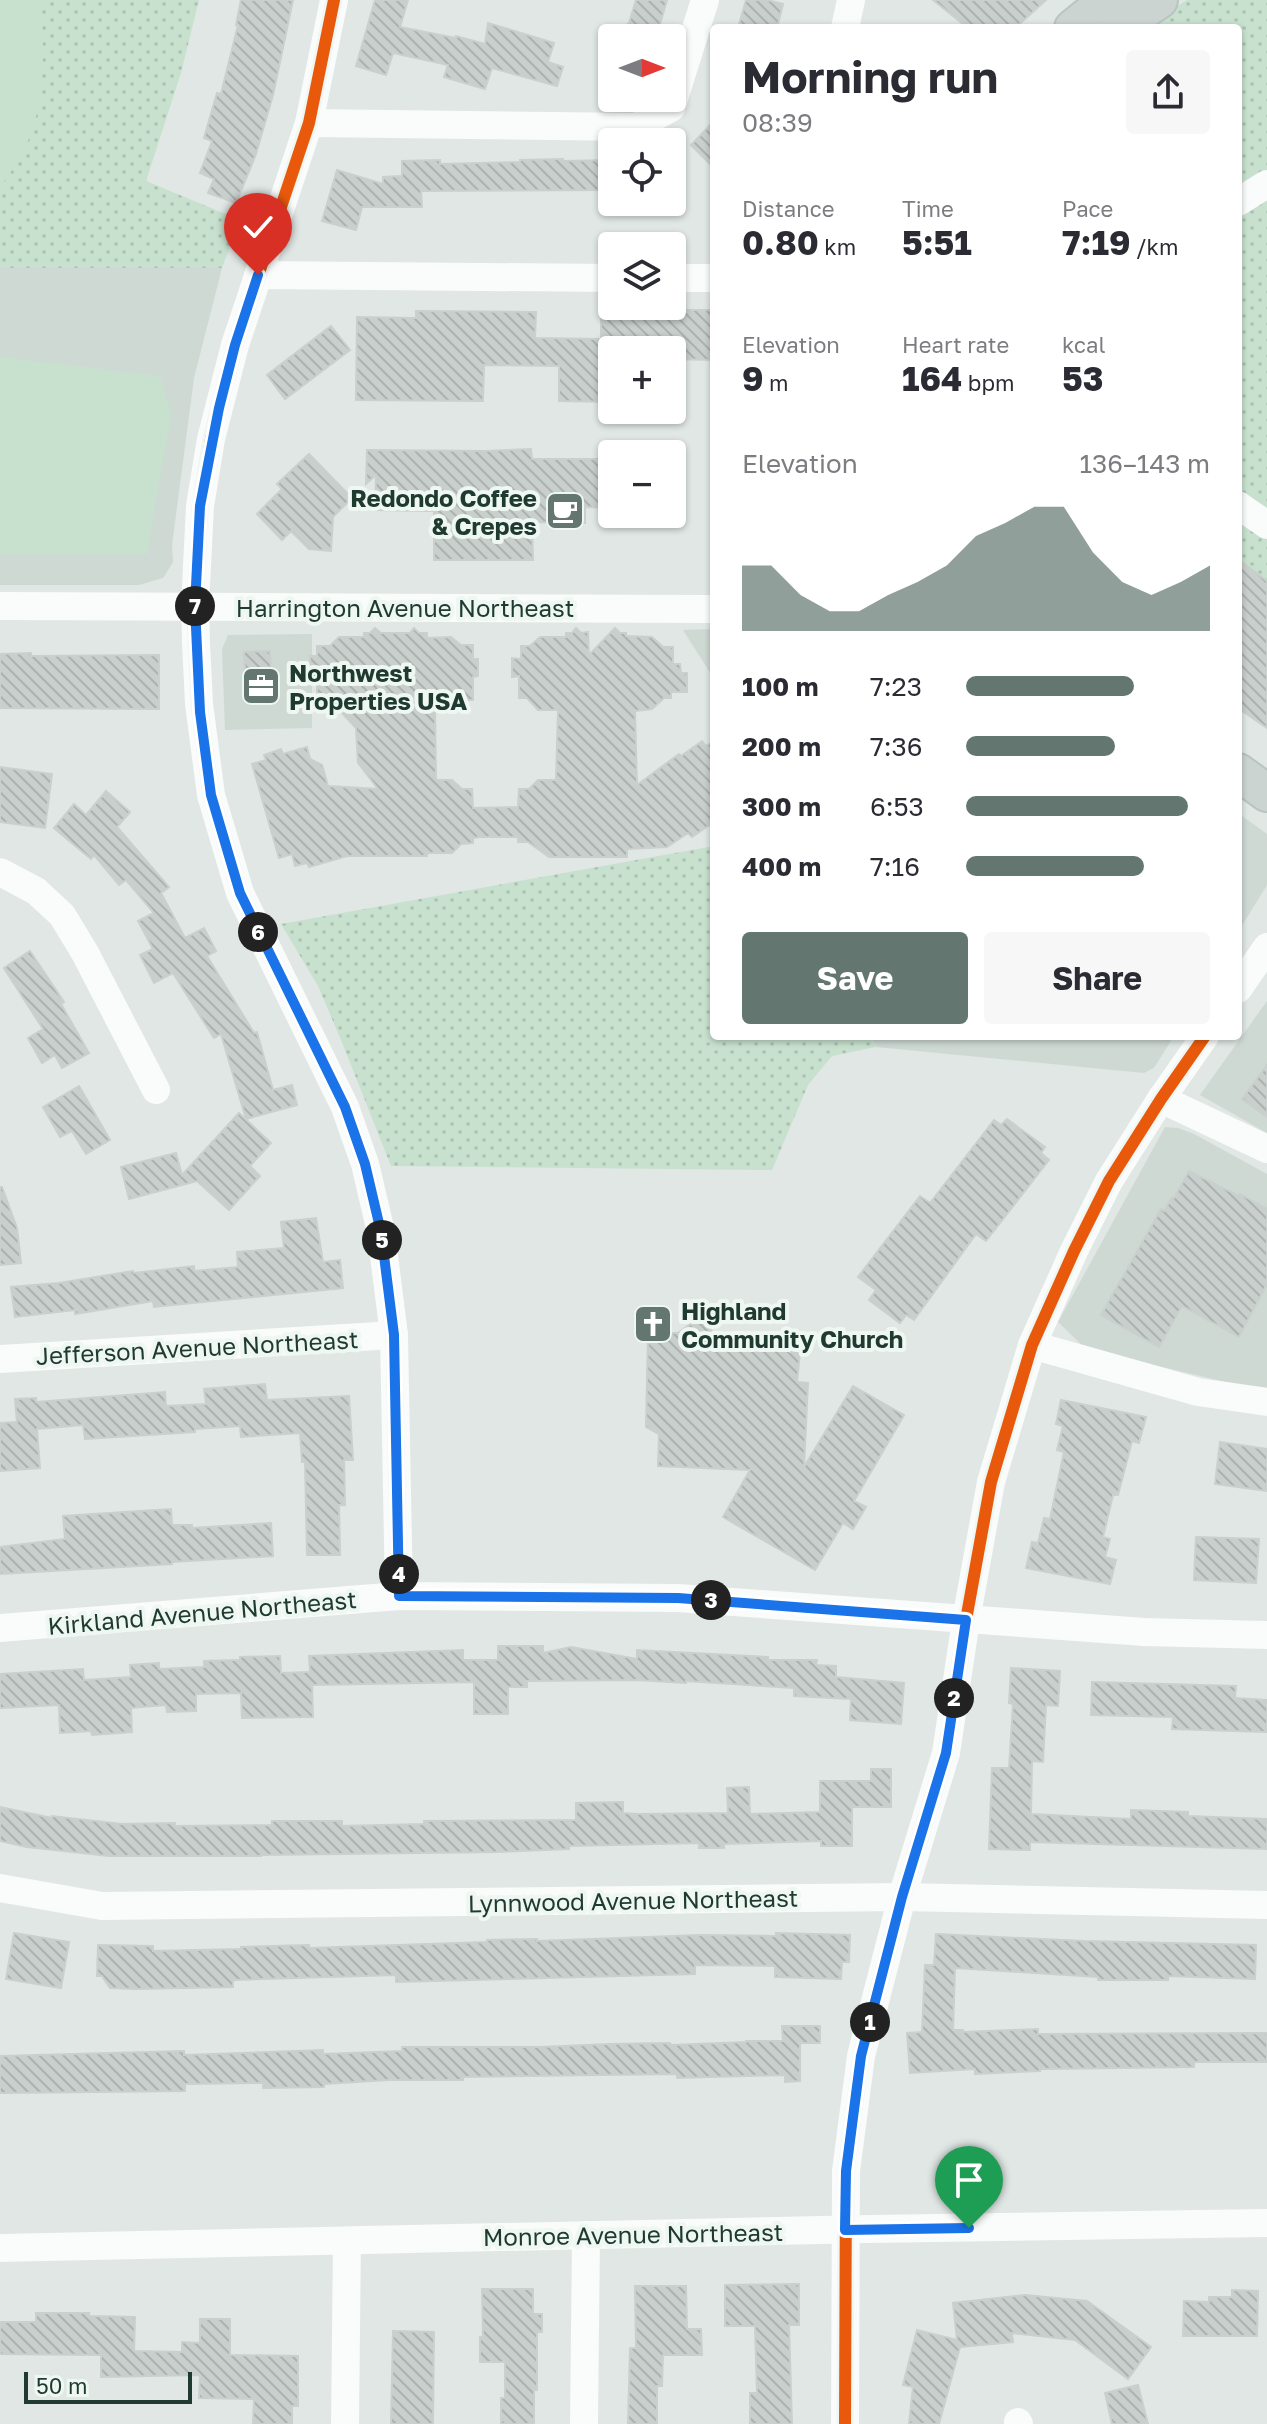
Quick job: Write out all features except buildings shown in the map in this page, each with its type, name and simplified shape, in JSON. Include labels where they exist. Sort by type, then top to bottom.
[{"type":"main road","points":[[1078,24],[1108,0]]},
{"type":"main road","points":[[1123,24],[1159,0]]},
{"type":"main road","points":[[1242,775],[1267,793]]},
{"type":"street","points":[[334,0],[309,123],[235,345],[211,439],[200,506],[195,606],[199,704],[211,795],[240,893],[345,1107],[365,1164],[381,1232],[394,1335],[399,1596]]},
{"type":"street","points":[[309,123],[636,127],[671,108],[705,0]]},
{"type":"street","points":[[846,24],[851,0]]},
{"type":"street","points":[[1242,200],[1267,184]]},
{"type":"street","points":[[258,275],[598,278]]},
{"type":"street","points":[[686,278],[710,278]]},
{"type":"street","points":[[1242,508],[1267,525]]},
{"type":"street","name":"Harrington Avenue Northeast","points":[[0,606],[710,609]]},
{"type":"street","points":[[0,872],[36,891],[62,915],[156,1090]]},
{"type":"street","points":[[1242,983],[1267,947]]},
{"type":"street","points":[[845,2424],[846,2171],[861,2056],[902,1897],[946,1753],[991,1482],[1032,1345],[1074,1251],[1109,1181],[1202,1040]]},
{"type":"street","points":[[1161,1099],[1267,1149]]},
{"type":"street","name":"Jefferson Avenue Northeast","points":[[0,1359],[394,1335]]},
{"type":"street","points":[[1032,1345],[1198,1392],[1267,1402]]},
{"type":"street","name":"Kirkland Avenue Northeast","points":[[0,1628],[399,1596],[678,1598],[1144,1632],[1267,1635]]},
{"type":"street","name":"Lynnwood Avenue Northeast","points":[[0,1888],[102,1906],[902,1897],[1267,1905]]},
{"type":"street","name":"Monroe Avenue Northeast","points":[[0,2248],[1267,2223]]},
{"type":"street","points":[[584,2424],[586,2235]]},
{"type":"street","points":[[345,2424],[347,2241]]},
{"type":"shaded area","points":[[0,268],[222,268],[194,378],[172,545],[173,562],[163,578],[139,585],[0,585]]},
{"type":"shaded area","points":[[710,629],[710,673],[683,630]]},
{"type":"shaded area","points":[[312,634],[312,728],[225,730],[222,649],[228,635]]},
{"type":"shaded area","points":[[1242,816],[1267,834],[1267,885],[1242,926]]},
{"type":"shaded area","points":[[1267,1001],[1267,1133],[1200,1095]]},
{"type":"shaded area","points":[[872,1040],[1172,1040],[1154,1068],[1144,1073],[876,1047]]},
{"type":"shaded area","points":[[1165,1127],[1194,1134],[1267,1174],[1267,1389],[1086,1349],[1058,1322]]},
{"type":"green space","points":[[0,0],[199,0],[181,73],[146,181],[240,220],[222,268],[0,268]]},
{"type":"green space","points":[[0,0],[41,0],[43,60],[36,119],[19,160],[0,188]]},
{"type":"green space","points":[[1187,0],[1267,0],[1267,640],[1242,676],[1242,24],[1148,24]]},
{"type":"green space","points":[[0,357],[160,376],[171,414],[147,554],[0,554]]},
{"type":"green space","points":[[710,847],[710,1040],[872,1040],[876,1047],[832,1056],[808,1085],[772,1170],[391,1166],[318,986],[281,924]]},
{"type":"cycle path","points":[[334,0],[309,123],[235,345],[211,439],[200,506],[196,643],[199,704],[211,795],[240,893],[345,1107],[365,1164],[381,1232],[394,1335],[399,1596]]},
{"type":"cycle path","points":[[845,2424],[846,2171],[861,2056],[902,1897],[946,1753],[991,1482],[1032,1345],[1074,1251],[1109,1181],[1202,1040]]},
{"type":"place","name":"Redondo Coffee & Crepes","points":[[565,511]]},
{"type":"place","name":"Northwest Properties USA","points":[[261,686]]},
{"type":"place","name":"Highland Community Church","points":[[653,1324]]},
{"type":"route","points":[[258,275],[235,345],[211,439],[200,506],[195,606],[200,712],[211,795],[240,893],[345,1107],[365,1164],[381,1232],[394,1335],[399,1596],[678,1598],[966,1620],[946,1753],[902,1897],[861,2056],[846,2171],[845,2230],[969,2228]]}]
